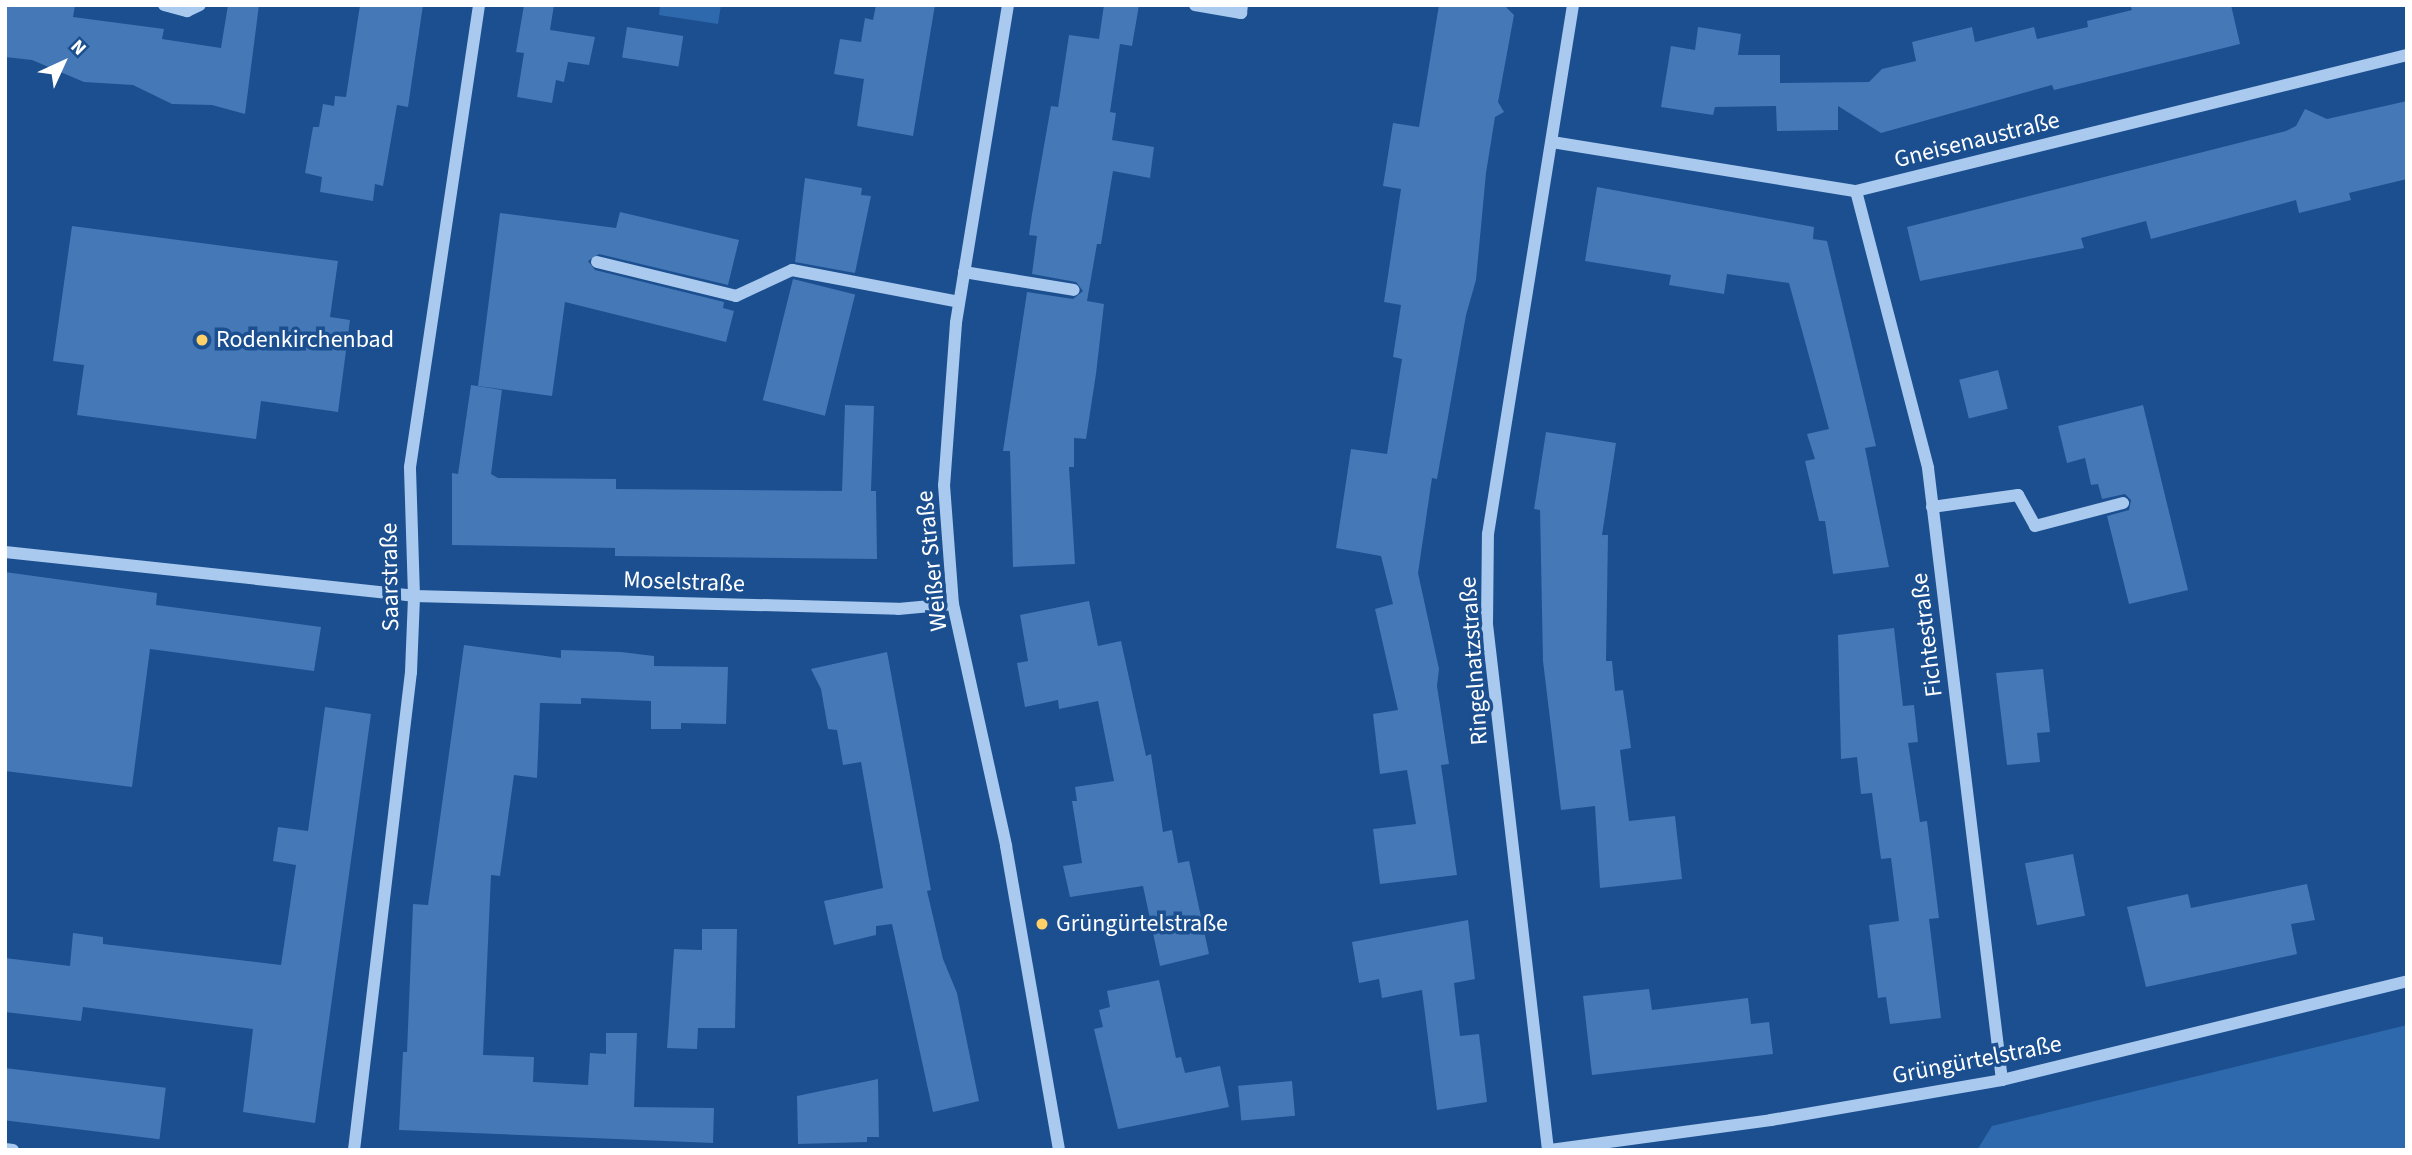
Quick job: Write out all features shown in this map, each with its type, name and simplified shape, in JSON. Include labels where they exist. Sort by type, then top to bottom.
[{"type":"street","points":[[164,5],[187,11],[200,5]]},
{"type":"street","name":"Saarstraße","points":[[354,1150],[411,672],[414,596],[410,467],[479,5]]},
{"type":"street","name":"Weißer Straße","points":[[1008,5],[959,302],[944,485],[953,604],[1006,846],[1059,1150]]},
{"type":"street","points":[[1195,5],[1241,13],[1242,5]]},
{"type":"street","name":"Ringelnatzstraße","points":[[1549,1150],[1487,624],[1488,534],[1573,5]]},
{"type":"street","name":"Gneisenaustraße","points":[[1552,142],[1856,191],[2407,55]]},
{"type":"street","name":"Fichtestraße","points":[[1856,191],[1928,468],[2002,1080]]},
{"type":"street","points":[[597,262],[736,296],[792,270],[959,302]]},
{"type":"street","points":[[964,272],[1074,290]]},
{"type":"street","points":[[1932,507],[2018,495],[2035,526],[2123,503]]},
{"type":"street","name":"Moselstraße","points":[[5,552],[414,596],[898,609],[953,604]]},
{"type":"street","name":"Grüngürtelstraße","points":[[1549,1150],[1771,1120],[2002,1080],[2407,981]]},
{"type":"street","points":[[5,1149],[13,1150]]},
{"type":"shaded area","points":[[660,5],[721,5],[718,24],[659,15]]},
{"type":"shaded area","points":[[2407,1025],[2407,1150],[1977,1150],[1992,1126]]},
{"type":"building","points":[[5,5],[75,5],[73,17],[164,29],[162,39],[221,48],[228,5],[259,5],[245,114],[212,105],[172,104],[133,85],[84,82],[32,60],[5,57]]},
{"type":"building","points":[[360,5],[423,5],[408,107],[397,105],[383,186],[375,184],[373,201],[320,192],[322,177],[305,173],[313,127],[319,127],[323,104],[334,106],[335,96],[346,97]]},
{"type":"building","points":[[524,5],[554,5],[550,30],[595,37],[589,65],[568,62],[564,82],[556,80],[552,103],[517,97],[524,53],[516,52]]},
{"type":"building","points":[[876,5],[935,5],[913,136],[857,126],[864,79],[834,74],[840,39],[861,42],[865,18],[873,20]]},
{"type":"building","points":[[1104,5],[1139,5],[1132,46],[1120,44],[1110,112],[1116,113],[1112,140],[1154,147],[1150,178],[1113,171],[1101,244],[1097,244],[1087,301],[1104,304],[1096,374],[1086,439],[1074,438],[1074,467],[1069,467],[1075,564],[1013,567],[1010,451],[1003,451],[1027,292],[1073,299],[1083,291],[1076,282],[1032,274],[1037,236],[1029,235],[1032,214],[1051,106],[1058,107],[1069,35],[1099,39]]},
{"type":"building","points":[[1439,5],[1504,5],[1514,15],[1498,102],[1504,112],[1495,117],[1486,173],[1476,280],[1466,315],[1437,479],[1432,478],[1418,573],[1439,669],[1437,686],[1449,764],[1441,765],[1457,875],[1380,884],[1373,829],[1416,824],[1407,770],[1380,774],[1373,714],[1398,710],[1375,609],[1393,604],[1381,556],[1336,548],[1351,449],[1387,454],[1402,359],[1393,357],[1401,305],[1384,302],[1401,189],[1383,186],[1393,123],[1419,127]]},
{"type":"building","points":[[2130,5],[2231,5],[2240,44],[2054,90],[2052,85],[1881,133],[1838,106],[1838,130],[1777,131],[1776,106],[1715,107],[1713,115],[1661,107],[1671,46],[1695,50],[1698,27],[1741,34],[1738,55],[1780,55],[1780,83],[1869,82],[1882,69],[1916,61],[1912,42],[1972,27],[1975,42],[2034,27],[2037,39],[2088,27],[2087,21],[2132,10]]},
{"type":"building","points":[[627,27],[683,36],[678,67],[622,58]]},
{"type":"building","points":[[2407,101],[2407,179],[2349,193],[2351,200],[2299,213],[2296,200],[2151,239],[2146,221],[2081,238],[2084,248],[1920,281],[1907,227],[2286,131],[2296,126],[2305,109],[2327,119]]},
{"type":"building","points":[[805,178],[862,188],[861,195],[871,196],[855,273],[795,262]]},
{"type":"building","points":[[1597,187],[1814,227],[1813,239],[1827,241],[1876,446],[1865,448],[1889,567],[1833,574],[1825,521],[1819,521],[1805,461],[1815,459],[1807,434],[1829,429],[1789,283],[1727,274],[1724,294],[1669,285],[1671,275],[1585,261]]},
{"type":"building","points":[[620,212],[739,240],[728,285],[599,254],[588,261],[595,270],[724,302],[723,308],[734,311],[726,342],[565,302],[552,396],[478,386],[500,213],[616,228]]},
{"type":"building","name":"Rodenkirchenbad","points":[[72,226],[338,261],[330,317],[350,320],[338,412],[261,401],[256,439],[77,415],[84,365],[53,361]]},
{"type":"building","points":[[793,279],[855,294],[825,416],[763,400]]},
{"type":"building","points":[[1998,370],[2008,409],[1969,418],[1959,380]]},
{"type":"building","points":[[471,385],[502,390],[491,474],[498,478],[616,479],[616,489],[842,491],[845,405],[874,406],[871,491],[876,491],[877,559],[615,556],[615,548],[452,545],[452,473],[458,474]]},
{"type":"building","points":[[2143,405],[2188,590],[2129,604],[2107,516],[2129,510],[2131,500],[2125,494],[2102,499],[2098,484],[2091,485],[2085,458],[2067,463],[2058,426]]},
{"type":"building","points":[[1546,432],[1616,443],[1602,535],[1608,535],[1606,661],[1612,661],[1615,691],[1623,690],[1631,748],[1620,750],[1629,821],[1675,816],[1682,879],[1600,888],[1595,806],[1561,810],[1543,661],[1540,510],[1534,509]]},
{"type":"building","points":[[5,572],[157,593],[156,605],[321,627],[314,671],[150,649],[132,787],[5,771]]},
{"type":"building","points":[[1089,601],[1098,646],[1121,641],[1146,756],[1151,754],[1163,832],[1172,830],[1178,863],[1189,861],[1209,954],[1160,966],[1143,886],[1070,897],[1063,866],[1082,863],[1072,801],[1077,801],[1075,787],[1114,781],[1098,701],[1059,709],[1058,700],[1025,707],[1017,663],[1028,661],[1020,615]]},
{"type":"building","points":[[1894,628],[1903,706],[1914,705],[1918,742],[1908,743],[1920,822],[1927,821],[1939,918],[1929,919],[1941,1018],[1890,1024],[1886,997],[1878,998],[1869,925],[1899,921],[1891,858],[1881,859],[1872,793],[1861,794],[1857,757],[1841,759],[1838,635]]},
{"type":"building","points":[[464,645],[561,658],[561,650],[621,652],[654,656],[654,666],[728,667],[726,724],[681,723],[681,729],[651,729],[651,701],[581,698],[581,704],[540,703],[537,778],[514,775],[500,876],[491,875],[483,1055],[534,1057],[533,1082],[588,1085],[590,1053],[606,1054],[606,1033],[637,1033],[634,1107],[714,1108],[713,1143],[399,1130],[403,1052],[407,1052],[413,904],[428,905]]},
{"type":"building","points":[[887,652],[931,890],[927,891],[943,959],[957,993],[979,1101],[933,1112],[892,924],[876,926],[876,935],[834,945],[824,901],[883,888],[861,762],[843,765],[837,730],[828,729],[821,689],[811,669]]},
{"type":"building","points":[[2043,669],[2050,732],[2037,733],[2040,762],[2007,765],[1996,673]]},
{"type":"building","points":[[325,707],[371,714],[315,1123],[243,1112],[253,1029],[83,1007],[81,1021],[5,1012],[5,958],[70,966],[73,933],[103,937],[103,944],[281,965],[296,865],[273,861],[278,827],[308,831]]},
{"type":"building","points":[[2073,854],[2085,916],[2037,925],[2025,863]]},
{"type":"building","points":[[2307,884],[2315,920],[2291,924],[2297,954],[2146,987],[2127,907],[2188,894],[2191,908]]},
{"type":"building","points":[[1468,920],[1475,979],[1454,983],[1460,1036],[1479,1034],[1487,1102],[1437,1110],[1422,990],[1382,998],[1379,979],[1359,983],[1352,942]]},
{"type":"building","points":[[702,929],[737,929],[735,1028],[698,1028],[697,1049],[667,1048],[674,949],[702,950]]},
{"type":"building","points":[[1159,980],[1176,1058],[1181,1057],[1185,1073],[1220,1066],[1229,1107],[1118,1129],[1094,1029],[1103,1027],[1099,1010],[1110,1007],[1107,991]]},
{"type":"building","points":[[1649,989],[1652,1010],[1748,998],[1751,1024],[1769,1022],[1773,1054],[1592,1075],[1583,996]]},
{"type":"building","points":[[5,1068],[166,1088],[159,1139],[5,1120]]},
{"type":"building","points":[[878,1079],[879,1137],[867,1137],[867,1142],[798,1144],[797,1096]]},
{"type":"building","points":[[1292,1081],[1295,1116],[1241,1121],[1238,1086]]},
{"type":"place","name":"Rodenkirchenbad","points":[[202,340]]},
{"type":"place","name":"Grüngürtelstraße","points":[[1042,924]]}]
